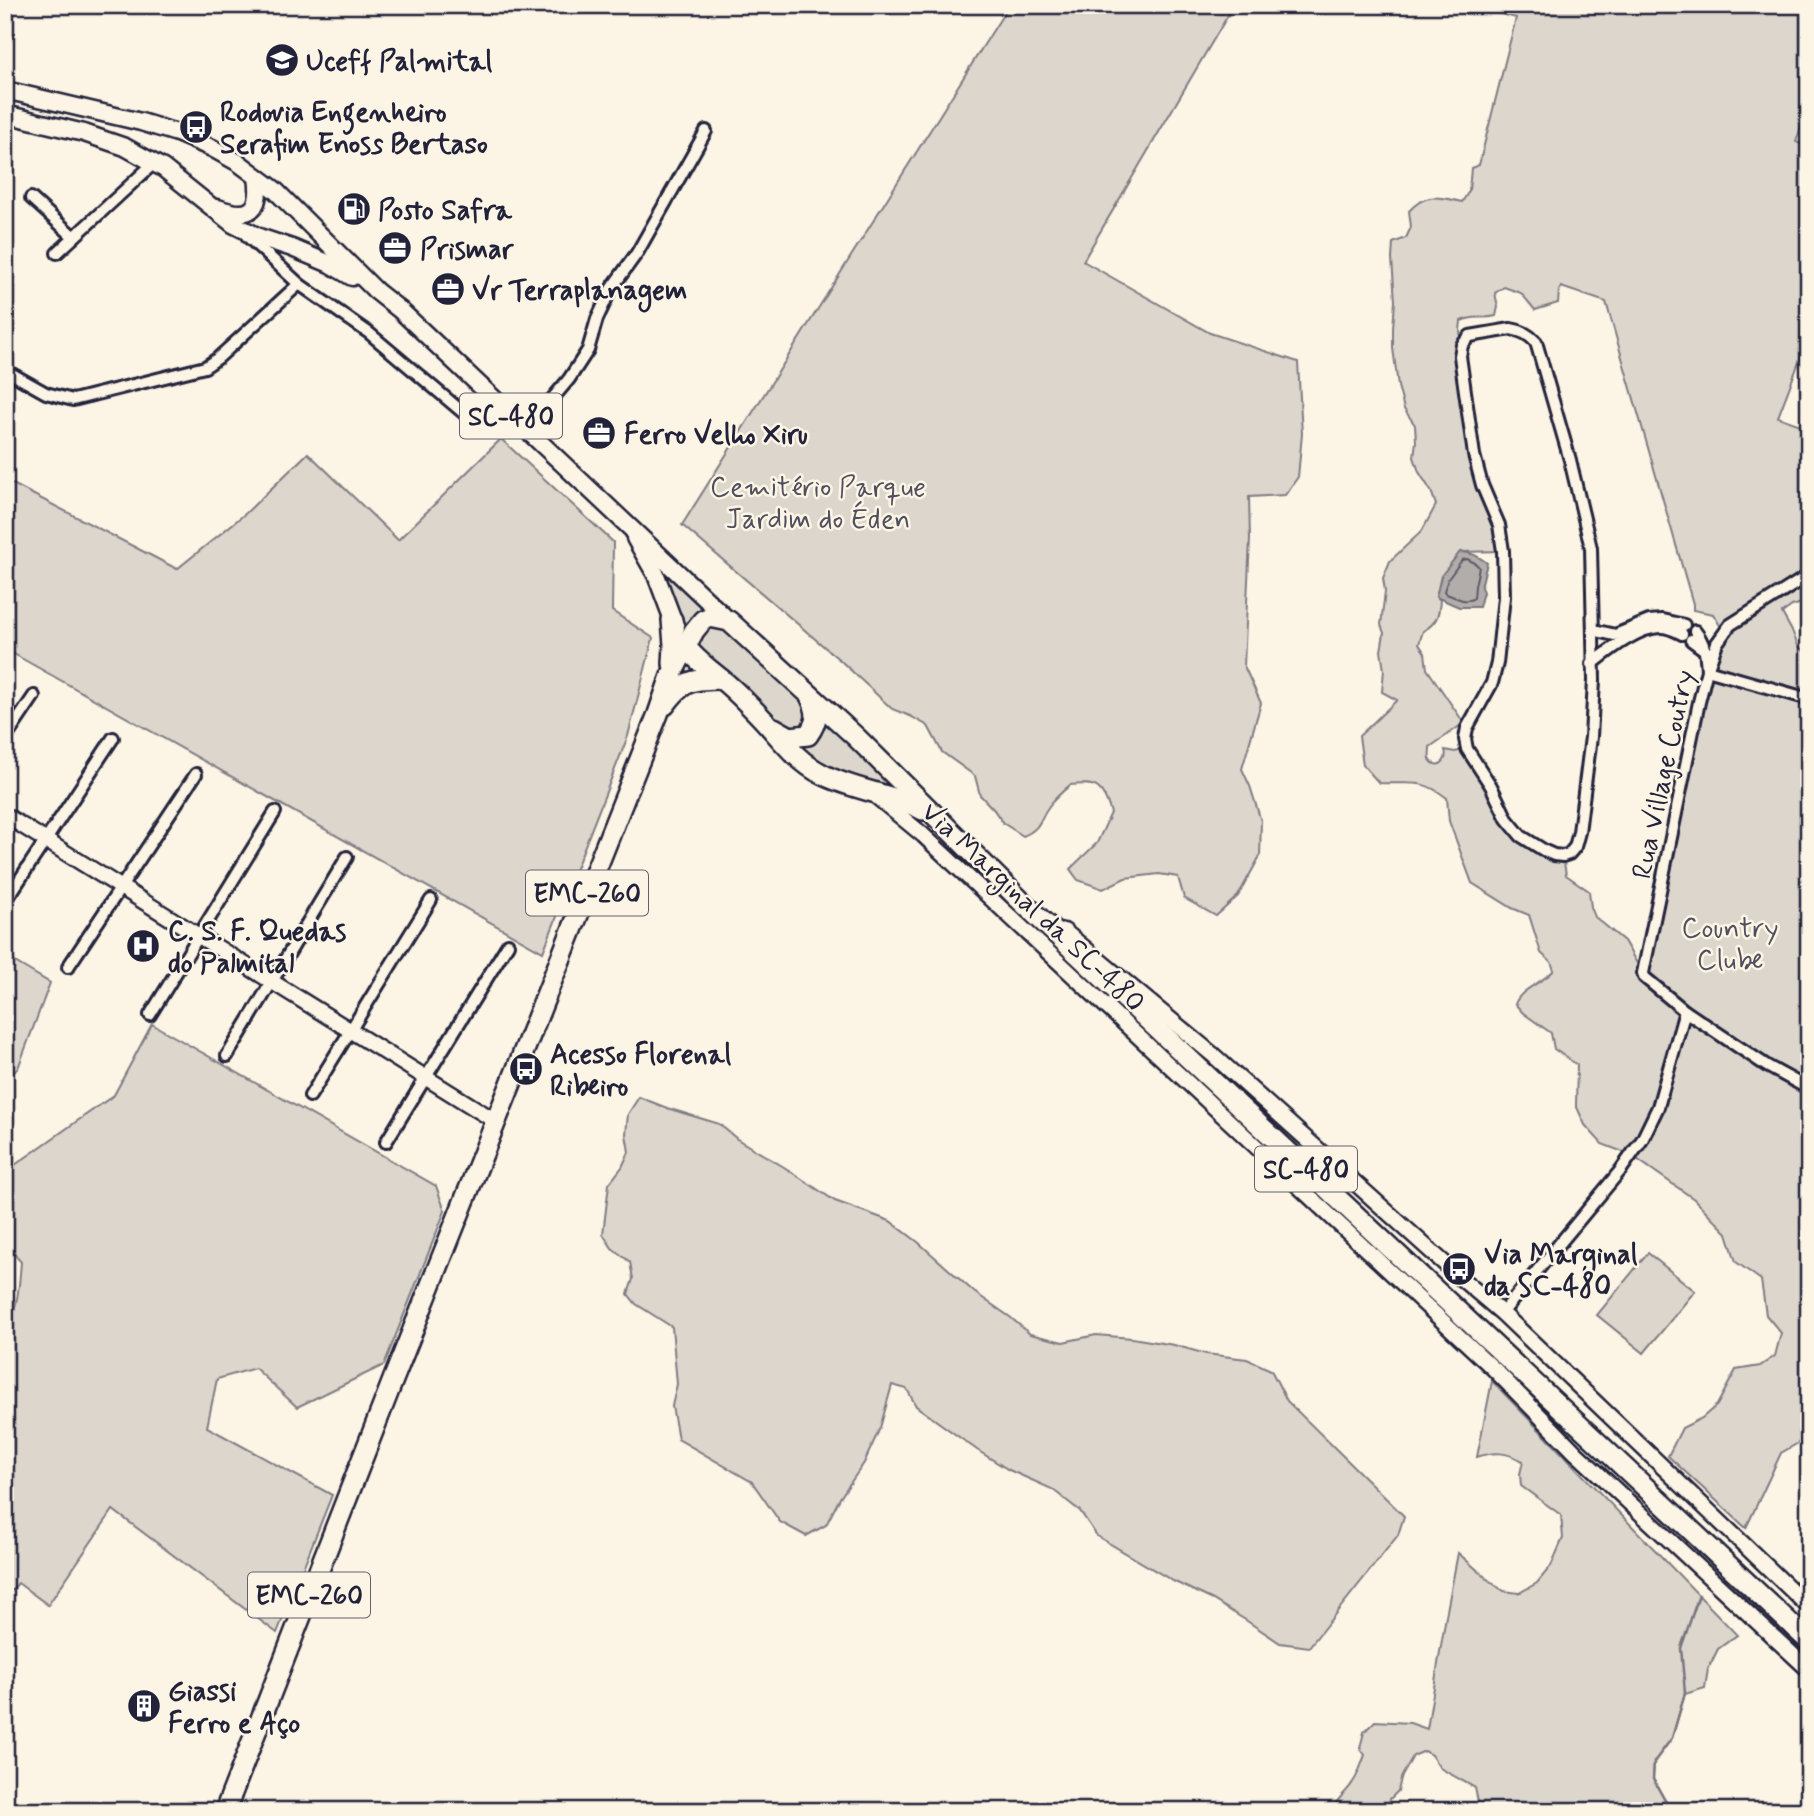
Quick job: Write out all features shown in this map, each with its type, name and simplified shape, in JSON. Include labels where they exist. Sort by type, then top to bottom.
[{"type":"highway","name":"EMC-260","points":[[225,1811],[671,676],[694,631],[703,620],[710,617],[729,621]]},
{"type":"highway","points":[[671,676],[674,645],[672,620]]},
{"type":"highway","name":"SC-480","points":[[729,621],[869,749],[1021,901],[1809,1641]]},
{"type":"highway","name":"SC-480","points":[[686,647],[698,662],[721,679],[768,723],[793,754],[807,765],[839,782],[911,804],[942,821]]},
{"type":"highway","name":"EMC-260","points":[[658,714],[673,694],[688,682],[697,679],[721,679]]},
{"type":"highway","points":[[768,723],[790,737],[808,735],[817,719],[817,710],[811,697]]},
{"type":"main road","name":"SC-480","points":[[5,90],[163,129],[193,139],[239,163],[294,207],[376,291],[400,310],[729,621]]},
{"type":"main road","points":[[5,114],[84,133],[125,147],[154,163],[233,224],[259,237],[330,264],[376,291]]},
{"type":"main road","points":[[212,206],[230,213],[245,214],[252,210],[257,199],[257,177]]},
{"type":"main road","name":"SC-480","points":[[624,521],[656,575],[672,620],[686,647]]},
{"type":"main road","name":"Via Marginal da SC-480","points":[[863,790],[880,799],[923,835],[1494,1369],[1576,1453],[1809,1670]]},
{"type":"main road","points":[[5,815],[497,1122]]},
{"type":"main road","points":[[1021,901],[1073,937],[1212,1054],[1502,1313],[1809,1607]]},
{"type":"street","points":[[526,430],[569,379],[587,350],[611,289],[637,253],[706,131]]},
{"type":"street","points":[[57,253],[154,163]]},
{"type":"street","points":[[31,198],[74,237]]},
{"type":"street","points":[[233,224],[299,284],[369,333],[466,415],[471,415],[490,396]]},
{"type":"street","points":[[5,370],[46,393],[73,400],[205,368],[299,284]]},
{"type":"street","points":[[1511,329],[1520,330],[1535,342],[1570,460],[1591,548],[1593,630],[1591,737],[1579,832],[1575,847],[1569,854],[1554,855],[1521,836],[1507,819],[1492,786],[1467,749],[1465,739],[1467,728],[1492,683],[1497,663],[1503,597],[1503,551],[1499,525],[1482,485],[1474,455],[1460,356],[1462,345],[1470,336],[1511,329]]},
{"type":"street","name":"Rua Village Coutry","points":[[1685,1011],[1643,973],[1707,670],[1717,643],[1730,625],[1809,575]]},
{"type":"street","points":[[1593,630],[1615,635],[1649,621],[1662,620],[1701,638],[1706,651],[1707,670],[1809,699]]},
{"type":"street","points":[[1592,664],[1615,646],[1652,628],[1662,627],[1688,633]]},
{"type":"street","points":[[5,739],[34,696]]},
{"type":"street","points":[[5,902],[113,738]]},
{"type":"street","points":[[68,967],[196,774]]},
{"type":"street","points":[[150,1015],[275,812]]},
{"type":"street","points":[[227,1056],[347,857]]},
{"type":"street","points":[[310,1096],[431,900]]},
{"type":"street","points":[[386,1142],[508,944]]},
{"type":"street","points":[[1502,1313],[1620,1171],[1642,1140],[1658,1107],[1685,1011],[1767,1066],[1809,1089]]},
{"type":"green space","name":"Cemitério Parque Jardim do Éden","points":[[1009,5],[1234,5],[1083,261],[1210,333],[1298,362],[1302,434],[1298,477],[1285,495],[1249,497],[1250,539],[1244,666],[1261,703],[1242,769],[1261,821],[1260,856],[1238,896],[1216,916],[1184,898],[1178,877],[1159,874],[1125,878],[1103,889],[1078,880],[1070,869],[1097,843],[1111,813],[1098,788],[1087,784],[1070,785],[1051,803],[1036,827],[1023,836],[1003,823],[980,795],[975,776],[942,752],[928,726],[892,709],[842,662],[682,525]]},
{"type":"green space","name":"Country Clube","points":[[1468,5],[1809,5],[1809,103],[1796,142],[1809,147],[1809,359],[1801,357],[1778,417],[1809,428],[1809,575],[1803,580],[1809,582],[1809,601],[1792,606],[1782,613],[1798,646],[1809,655],[1809,1428],[1800,1442],[1781,1453],[1746,1528],[1668,1456],[1682,1428],[1702,1418],[1717,1405],[1736,1370],[1760,1366],[1775,1356],[1781,1333],[1766,1315],[1761,1280],[1736,1262],[1727,1233],[1694,1199],[1631,1155],[1602,1144],[1585,1125],[1576,1105],[1577,1065],[1554,1049],[1551,1033],[1515,1004],[1522,994],[1554,970],[1551,962],[1541,953],[1529,915],[1512,908],[1472,883],[1449,821],[1447,798],[1422,785],[1379,783],[1363,765],[1359,736],[1397,700],[1382,692],[1384,670],[1381,651],[1384,633],[1381,625],[1385,591],[1383,578],[1390,561],[1422,531],[1436,505],[1414,457],[1415,425],[1404,409],[1398,386],[1393,348],[1393,243],[1406,238],[1411,227],[1409,211],[1415,205],[1433,197],[1462,202],[1469,191],[1471,168],[1479,165],[1516,18]],"holes":[[[1504,287],[1521,293],[1535,310],[1558,303],[1561,287],[1606,302],[1693,610],[1713,614],[1724,632],[1699,702],[1642,972],[1624,941],[1595,917],[1589,891],[1566,875],[1563,856],[1521,836],[1467,749],[1455,752],[1445,750],[1446,755],[1441,764],[1435,764],[1430,758],[1430,747],[1464,723],[1427,669],[1425,653],[1419,644],[1423,631],[1436,618],[1440,600],[1436,596],[1460,552],[1503,551],[1474,455],[1461,321],[1496,316],[1498,307],[1495,293]]]},
{"type":"green space","points":[[501,439],[613,542],[612,611],[653,638],[628,736],[543,952],[5,649],[5,480],[177,569],[246,513],[308,453],[398,540]]},
{"type":"green space","points":[[660,569],[703,607],[686,635]]},
{"type":"green space","points":[[711,626],[724,627],[808,705],[807,724],[787,732],[698,647],[701,633]]},
{"type":"green space","points":[[825,721],[901,792],[844,779],[791,747],[808,740]]},
{"type":"green space","points":[[5,956],[50,983],[18,1068],[5,1081]]},
{"type":"green space","points":[[152,1024],[436,1186],[445,1211],[384,1365],[297,1407],[255,1368],[217,1379],[207,1427],[332,1495],[277,1633],[113,1510],[48,1605],[18,1583],[5,1599],[5,1326],[16,1304],[21,1262],[5,1243],[5,1172],[114,1095]]},
{"type":"green space","points":[[639,1097],[719,1124],[737,1139],[835,1201],[890,1221],[974,1292],[1030,1334],[1063,1342],[1096,1335],[1132,1338],[1206,1354],[1247,1359],[1271,1370],[1287,1401],[1404,1516],[1398,1535],[1309,1647],[1280,1643],[1213,1600],[1173,1581],[1097,1536],[1080,1511],[1052,1489],[1009,1470],[977,1450],[916,1406],[907,1389],[892,1385],[880,1428],[864,1463],[840,1498],[826,1525],[806,1536],[780,1522],[752,1482],[678,1439],[672,1406],[677,1384],[672,1327],[636,1304],[628,1294],[633,1279],[630,1262],[612,1248],[603,1234],[609,1184],[629,1152],[626,1134],[628,1114]]},
{"type":"green space","points":[[1648,1253],[1695,1291],[1644,1353],[1597,1315]]},
{"type":"green space","points":[[1492,1381],[1737,1635],[1718,1649],[1708,1669],[1705,1688],[1685,1694],[1672,1738],[1654,1762],[1653,1779],[1671,1811],[1480,1811],[1475,1788],[1440,1768],[1425,1751],[1413,1756],[1401,1778],[1398,1791],[1390,1799],[1387,1811],[1333,1811],[1357,1776],[1365,1755],[1360,1748],[1364,1732],[1375,1721],[1410,1723],[1427,1729],[1458,1553],[1504,1591],[1519,1593],[1537,1583],[1551,1566],[1563,1538],[1561,1515],[1521,1486],[1523,1461],[1500,1453],[1477,1457]]},
{"type":"water","points":[[1460,552],[1474,555],[1487,563],[1479,607],[1459,607],[1436,597],[1441,576]]},
{"type":"waterway","points":[[1671,1811],[1653,1779],[1654,1762],[1672,1738],[1685,1693],[1681,1648],[1699,1595]]},
{"type":"place","name":"Uceff Palmital","points":[[282,60]]},
{"type":"place","name":"Rodovia Engenheiro Serafim Enoss Bertaso","points":[[196,127]]},
{"type":"place","name":"Posto Safra","points":[[354,209]]},
{"type":"place","name":"Prismar","points":[[395,248]]},
{"type":"place","name":"Vr Terraplanagem","points":[[448,289]]},
{"type":"place","name":"Ferro Velho Xiru","points":[[599,433]]},
{"type":"place","name":"C. S. F. Quedas do Palmital","points":[[143,946]]},
{"type":"place","name":"Acesso Florenal Ribeiro","points":[[526,1069]]},
{"type":"place","name":"Via Marginal da SC-480","points":[[1459,1269]]},
{"type":"place","name":"Giassi Ferro e Aço","points":[[144,1706]]}]
